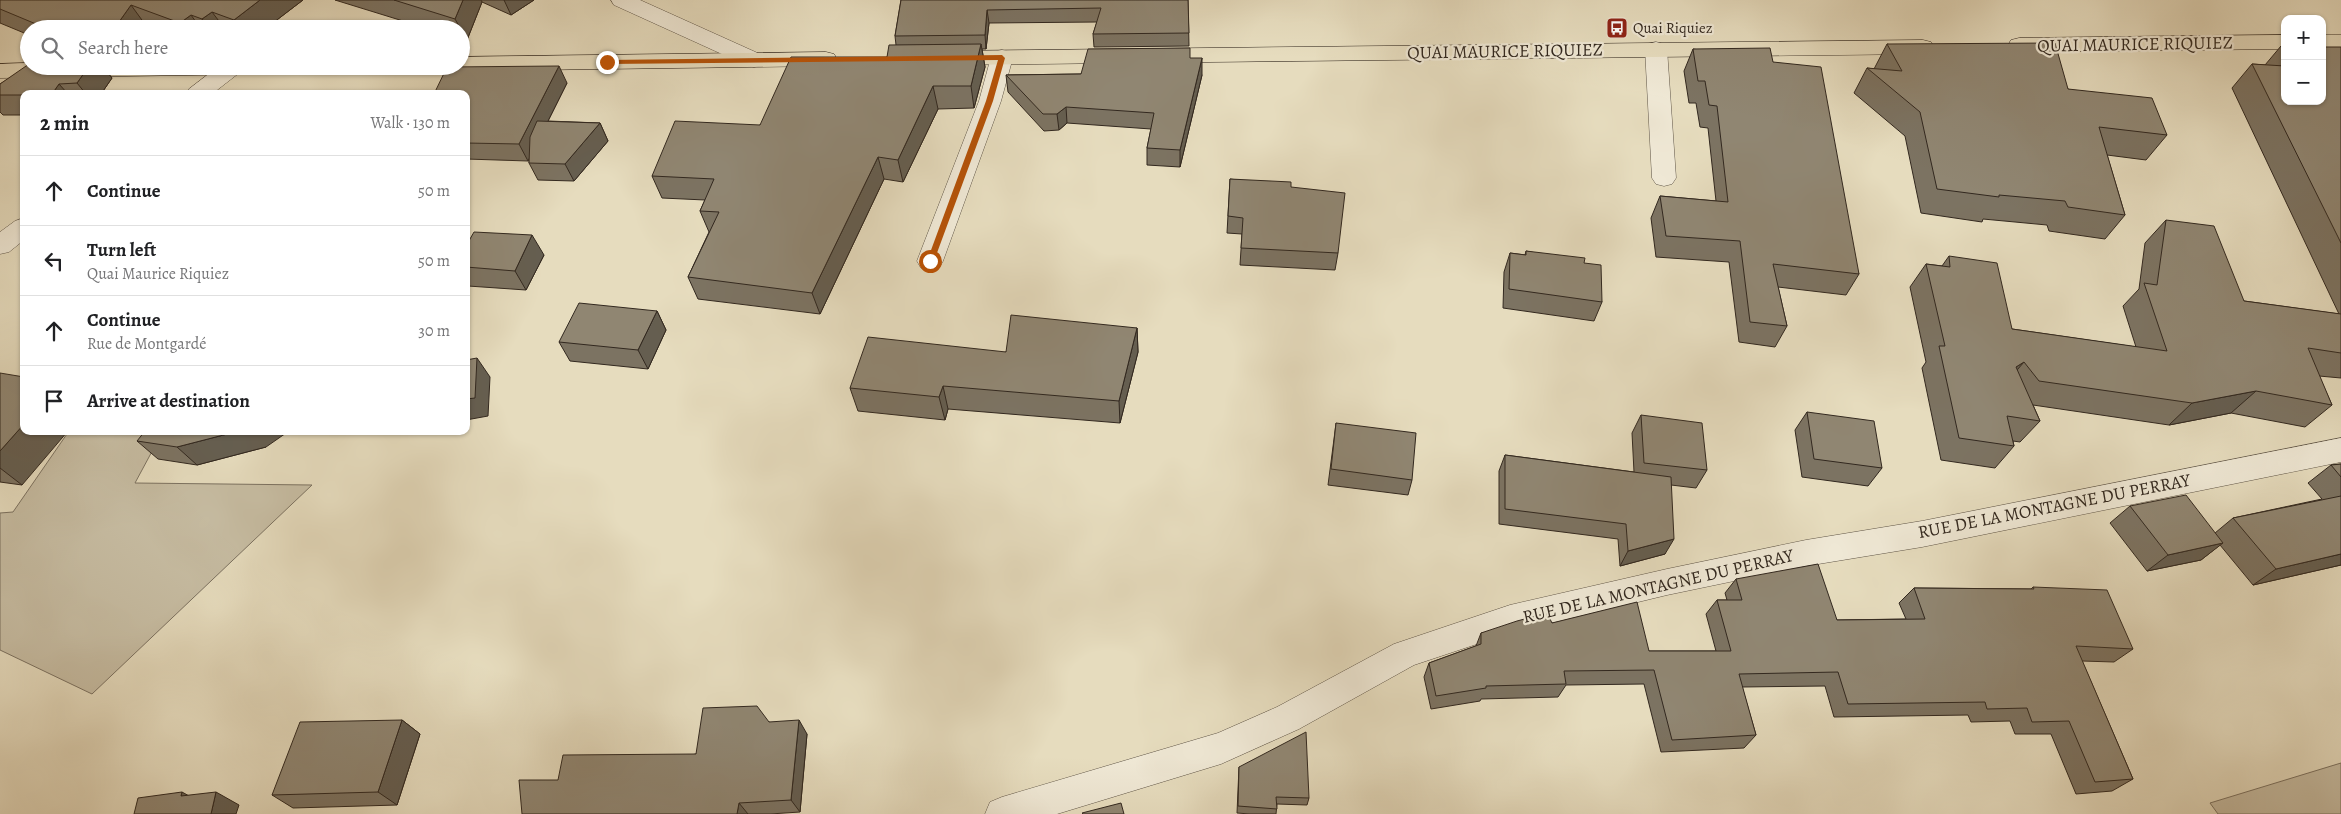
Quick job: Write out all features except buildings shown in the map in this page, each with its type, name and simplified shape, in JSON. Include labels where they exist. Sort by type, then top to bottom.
[{"type":"main road","name":"QUAI MAURICE RIQUIEZ","points":[[2002,46],[2281,42]]},
{"type":"main road","points":[[2326,42],[2341,42]]},
{"type":"main road","name":"QUAI MAURICE RIQUIEZ","points":[[924,58],[1945,46]]},
{"type":"main road","points":[[470,64],[846,59]]},
{"type":"main road","points":[[0,71],[20,71]]},
{"type":"street","points":[[622,0],[754,60]]},
{"type":"street","points":[[1656,49],[1664,178]]},
{"type":"street","points":[[930,261],[990,101],[1002,58]]},
{"type":"street","points":[[202,90],[222,75]]},
{"type":"street","points":[[0,246],[20,230]]},
{"type":"street","name":"RUE DE LA MONTAGNE DU PERRAY","points":[[1002,814],[1221,748],[1288,718],[1405,654],[1510,619],[1806,552],[1922,534],[2301,456],[2341,450]]},
{"type":"shaded area","points":[[66,435],[161,435],[135,483],[312,485],[92,694],[0,650],[0,513],[13,512]]},
{"type":"shaded area","points":[[2341,763],[2341,814],[2218,814],[2210,803]]},
{"type":"place","name":"Quai Riquiez","points":[[1617,28]]},
{"type":"route","points":[[607,62],[1002,58],[990,101],[930,261]]}]
